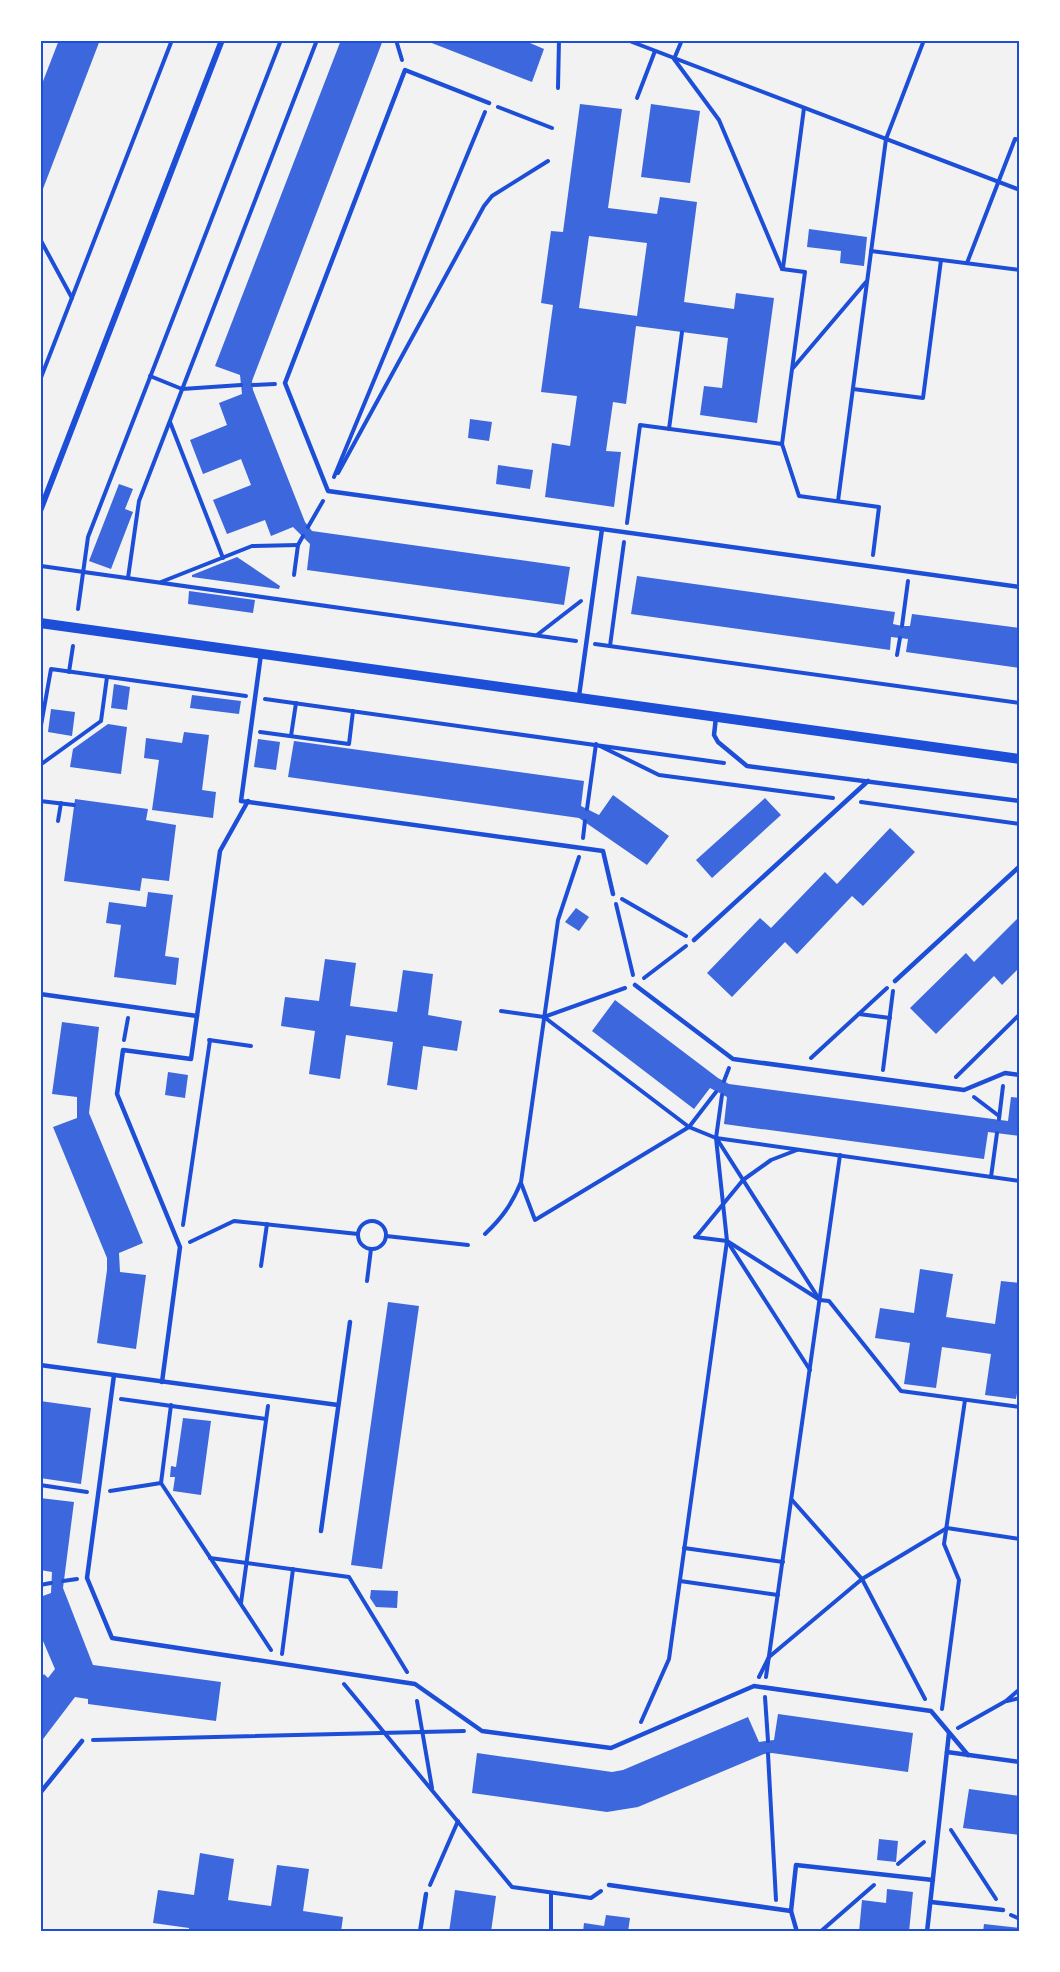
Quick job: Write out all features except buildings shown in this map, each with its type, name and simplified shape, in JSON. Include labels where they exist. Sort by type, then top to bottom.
[{"type":"street","points":[[40,510],[222,40]]},
{"type":"street","points":[[40,623],[1020,759]]},
{"type":"lane","points":[[489,103],[405,70],[285,383],[328,491],[1020,587]]},
{"type":"lane","points":[[579,698],[602,529]]},
{"type":"lane","points":[[261,654],[241,801],[603,851],[613,894]]},
{"type":"lane","points":[[716,717],[714,735],[718,742],[747,766],[1020,801]]},
{"type":"lane","points":[[694,940],[868,782]]},
{"type":"lane","points":[[162,1382],[180,1247],[117,1095],[123,1050],[190,1059],[219,850],[248,801]]},
{"type":"lane","points":[[895,981],[1020,866]]},
{"type":"lane","points":[[635,985],[733,1059],[964,1090],[1005,1073],[1020,1075]]},
{"type":"lane","points":[[40,994],[196,1016]]},
{"type":"lane","points":[[321,1531],[350,1322]]},
{"type":"lane","points":[[40,1365],[338,1405]]},
{"type":"lane","points":[[114,1375],[87,1578],[112,1638],[415,1684],[482,1731],[611,1748],[754,1686],[931,1711],[968,1755]]},
{"type":"lane","points":[[927,1932],[950,1733]]},
{"type":"lane","points":[[40,1793],[82,1741]]},
{"type":"lane","points":[[947,1752],[1020,1762]]},
{"type":"lane","points":[[797,1932],[791,1911],[796,1865],[933,1880]]},
{"type":"lane","points":[[609,1885],[791,1911]]},
{"type":"lane","points":[[420,1932],[426,1894]]},
{"type":"lane","points":[[931,1902],[1003,1910]]},
{"type":"path","points":[[40,380],[172,40]]},
{"type":"path","points":[[78,609],[88,537],[281,40]]},
{"type":"path","points":[[128,578],[139,501],[317,40]]},
{"type":"path","points":[[396,40],[405,70]]},
{"type":"path","points":[[558,88],[559,40]]},
{"type":"path","points":[[627,40],[1020,190]]},
{"type":"path","points":[[675,59],[682,40]]},
{"type":"path","points":[[838,501],[886,139],[924,40]]},
{"type":"path","points":[[637,98],[655,51]]},
{"type":"path","points":[[675,59],[719,120],[782,269]]},
{"type":"path","points":[[328,491],[489,103],[552,128]]},
{"type":"path","points":[[782,269],[804,108]]},
{"type":"path","points":[[967,263],[1015,139],[1020,140]]},
{"type":"path","points":[[308,526],[484,206],[492,196],[548,161]]},
{"type":"path","points":[[40,239],[72,299]]},
{"type":"path","points":[[871,251],[1020,270]]},
{"type":"path","points":[[853,389],[923,398],[941,260]]},
{"type":"path","points":[[782,269],[805,272],[782,444],[799,496],[879,507],[871,567]]},
{"type":"path","points":[[792,368],[867,280]]},
{"type":"path","points":[[669,429],[682,332]]},
{"type":"path","points":[[150,376],[182,389],[241,385]]},
{"type":"path","points":[[253,385],[285,383]]},
{"type":"path","points":[[170,421],[223,558]]},
{"type":"path","points":[[610,646],[640,425],[782,444]]},
{"type":"path","points":[[294,574],[298,545],[303,536]]},
{"type":"path","points":[[159,583],[252,546],[298,545]]},
{"type":"path","points":[[41,566],[1020,703]]},
{"type":"path","points":[[902,626],[909,572]]},
{"type":"path","points":[[537,635],[594,591]]},
{"type":"path","points":[[897,655],[900,638]]},
{"type":"path","points":[[69,672],[73,646]]},
{"type":"path","points":[[40,731],[51,669],[747,766]]},
{"type":"path","points":[[40,765],[101,721],[107,677]]},
{"type":"path","points":[[291,736],[296,703]]},
{"type":"path","points":[[251,730],[349,744],[353,711]]},
{"type":"path","points":[[596,744],[659,775]]},
{"type":"path","points":[[587,809],[596,744]]},
{"type":"path","points":[[40,801],[75,805]]},
{"type":"path","points":[[58,821],[61,803]]},
{"type":"path","points":[[485,1234],[501,1220],[513,1202],[521,1182],[558,920],[582,848]]},
{"type":"path","points":[[501,1011],[544,1017],[635,985],[694,940],[613,894]]},
{"type":"path","points":[[613,894],[635,985]]},
{"type":"path","points":[[800,1068],[895,981]]},
{"type":"path","points":[[882,1079],[895,981]]},
{"type":"path","points":[[123,1050],[129,1006]]},
{"type":"path","points":[[859,1014],[890,1018]]},
{"type":"path","points":[[946,1087],[1020,1014]]},
{"type":"path","points":[[544,1017],[689,1127],[716,1138],[1020,1181]]},
{"type":"path","points":[[194,1038],[251,1046]]},
{"type":"path","points":[[180,1247],[210,1040]]},
{"type":"path","points":[[964,1090],[999,1118],[1005,1073]]},
{"type":"path","points":[[521,1182],[535,1220],[689,1127],[716,1092]]},
{"type":"path","points":[[633,1739],[669,1659],[727,1241],[716,1138],[722,1095]]},
{"type":"path","points":[[991,1177],[997,1133]]},
{"type":"path","points":[[716,1138],[820,1300]]},
{"type":"path","points":[[798,1149],[771,1160],[744,1180],[695,1238],[727,1241],[820,1300],[829,1301],[901,1391],[1020,1407]]},
{"type":"path","points":[[768,1741],[765,1688],[840,1155]]},
{"type":"path","points":[[373,1220],[381,1224],[386,1232],[379,1247],[371,1249],[360,1242],[358,1234],[361,1226],[373,1220]]},
{"type":"path","points":[[180,1247],[234,1221],[358,1234]]},
{"type":"path","points":[[261,1266],[267,1224]]},
{"type":"path","points":[[386,1236],[468,1245]]},
{"type":"path","points":[[727,1241],[810,1371]]},
{"type":"path","points":[[367,1281],[371,1249]]},
{"type":"path","points":[[241,1604],[269,1396]]},
{"type":"path","points":[[111,1398],[266,1419]]},
{"type":"path","points":[[941,1722],[959,1580],[944,1544],[965,1400]]},
{"type":"path","points":[[171,1406],[161,1483],[280,1664]]},
{"type":"path","points":[[40,1485],[99,1493],[161,1483]]},
{"type":"path","points":[[792,1500],[862,1579],[931,1711]]},
{"type":"path","points":[[754,1686],[769,1657],[862,1579],[946,1528],[1020,1539]]},
{"type":"path","points":[[684,1548],[783,1562]]},
{"type":"path","points":[[210,1558],[349,1577],[415,1684],[432,1789]]},
{"type":"path","points":[[280,1664],[293,1569]]},
{"type":"path","points":[[680,1581],[778,1595]]},
{"type":"path","points":[[40,1585],[51,1583]]},
{"type":"path","points":[[334,1672],[512,1887],[591,1898]]},
{"type":"path","points":[[950,1733],[1006,1701],[1020,1689]]},
{"type":"path","points":[[1006,1701],[1020,1698]]},
{"type":"path","points":[[82,1741],[482,1731]]},
{"type":"path","points":[[768,1754],[776,1909]]},
{"type":"path","points":[[940,1814],[1003,1910]]},
{"type":"path","points":[[426,1894],[458,1821]]},
{"type":"path","points":[[551,1893],[551,1932]]}]
